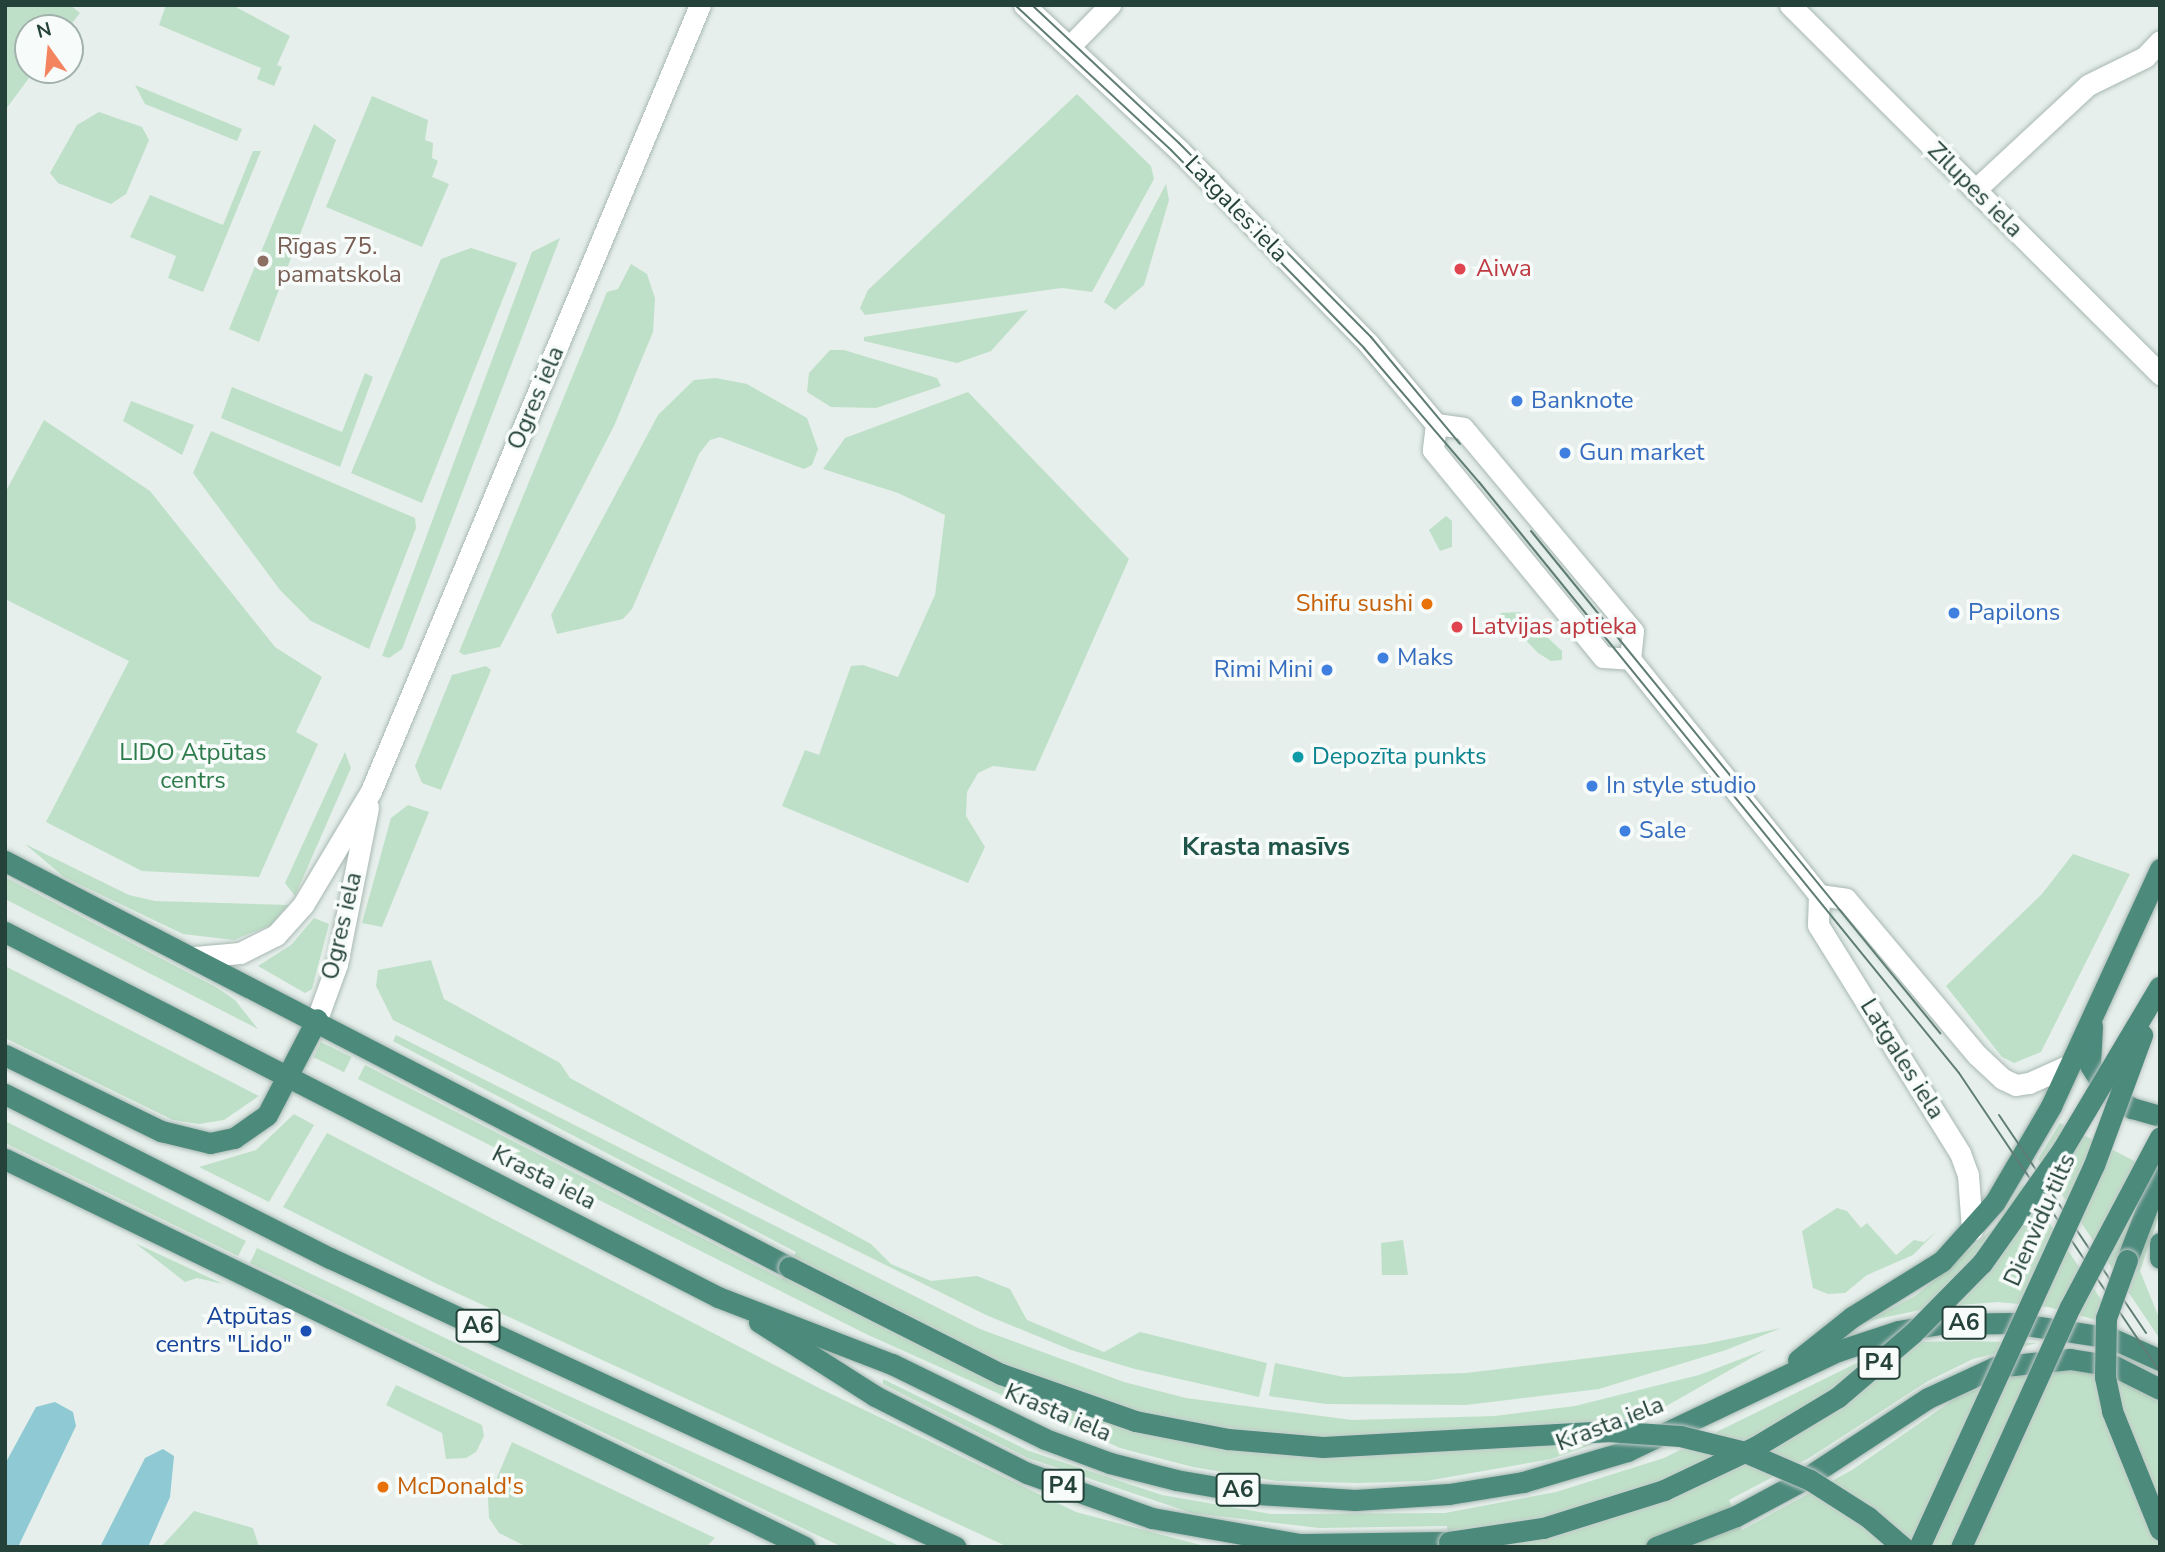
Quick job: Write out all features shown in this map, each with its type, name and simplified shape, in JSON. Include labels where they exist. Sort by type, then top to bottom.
[{"type":"highway","points":[[5,861],[317,1019],[789,1267],[1001,1374],[1135,1422],[1228,1439],[1323,1447],[1607,1431],[1680,1436],[1745,1452],[1799,1474],[1859,1510],[1903,1547]]},
{"type":"highway","points":[[1772,1381],[1852,1317],[1942,1261],[1972,1230],[2026,1153],[2160,869]]},
{"type":"highway","points":[[5,921],[57,956]]},
{"type":"highway","name":"Krasta iela","points":[[5,932],[57,956],[718,1297],[892,1364],[1013,1424],[1110,1463],[1258,1494],[1380,1499],[1449,1494],[1523,1482],[1627,1451],[1772,1381],[1898,1331],[1977,1322],[2110,1338],[2160,1360]]},
{"type":"highway","points":[[2108,981],[2088,1041],[2090,1065],[2107,1092],[2122,1103],[2160,1116]]},
{"type":"highway","name":"P4","points":[[718,1297],[875,1396],[1027,1473],[1152,1518],[1300,1544],[1449,1542],[1569,1521],[1664,1490],[1755,1447],[1838,1397],[1913,1333],[1982,1263],[2062,1150],[2159,986]]},
{"type":"highway","name":"Dienvidu tilts","points":[[1919,1547],[2094,1165],[2159,986]]},
{"type":"highway","points":[[5,1055],[161,1131],[210,1143],[234,1138],[267,1115],[291,1076],[317,1019]]},
{"type":"highway","name":"A6","points":[[5,1094],[330,1258],[956,1547]]},
{"type":"highway","points":[[1961,1547],[2070,1307],[2160,1137]]},
{"type":"highway","points":[[5,1159],[805,1547]]},
{"type":"highway","points":[[2160,1174],[2106,1318],[2103,1349],[2112,1411],[2160,1530]]},
{"type":"highway","points":[[2160,1243],[2160,1258]]},
{"type":"highway","points":[[1656,1547],[1736,1516],[1803,1480],[1928,1398],[1995,1367],[2070,1359],[2114,1366],[2160,1389]]},
{"type":"street","name":"Ogres iela","points":[[195,957],[240,953],[276,935],[303,905],[371,791],[700,5]]},
{"type":"street","name":"Latgales iela","points":[[1024,5],[1180,151],[1368,343],[1436,424]]},
{"type":"street","points":[[1069,47],[1110,5]]},
{"type":"street","name":"Zilupes iela","points":[[1790,5],[2160,374]]},
{"type":"street","points":[[1975,190],[2088,85],[2145,57],[2160,41]]},
{"type":"street","points":[[1630,659],[1603,657],[1433,450],[1436,424],[1462,428],[1627,623],[1633,631],[1630,659],[1819,895],[1846,899],[1977,1055],[2003,1079],[2016,1085],[2029,1083],[2066,1067]]},
{"type":"street","name":"Ogres iela","points":[[317,1019],[337,964],[371,791]]},
{"type":"street","name":"Latgales iela","points":[[1819,895],[1818,925],[1960,1153],[1968,1175],[1972,1230]]},
{"type":"green space","points":[[5,5],[70,5],[79,14],[14,14],[14,84],[25,84],[6,109]]},
{"type":"green space","points":[[166,5],[232,5],[290,36],[277,65],[282,67],[274,86],[257,79],[261,68],[159,25]]},
{"type":"green space","points":[[135,85],[242,129],[237,141],[145,104]]},
{"type":"green space","points":[[1077,94],[1151,166],[1154,179],[1092,292],[1062,288],[865,315],[860,308],[868,290]]},
{"type":"green space","points":[[372,96],[428,120],[425,140],[433,143],[432,158],[438,161],[432,177],[449,184],[422,247],[326,207]]},
{"type":"green space","points":[[99,112],[142,127],[149,140],[126,194],[111,204],[58,183],[50,173],[77,125]]},
{"type":"green space","points":[[314,124],[336,140],[259,342],[229,329]]},
{"type":"green space","points":[[253,151],[261,151],[203,292],[168,278],[176,256],[130,237],[150,195],[223,225]]},
{"type":"green space","points":[[1166,184],[1169,200],[1144,285],[1115,310],[1104,302]]},
{"type":"green space","points":[[560,238],[402,649],[389,658],[382,656],[532,252]]},
{"type":"green space","points":[[471,248],[517,263],[422,503],[351,473],[441,259]]},
{"type":"green space","points":[[631,264],[647,274],[655,298],[653,332],[614,426],[500,647],[464,655],[459,652],[607,292],[618,289]]},
{"type":"green space","points":[[1028,310],[991,351],[957,363],[864,341],[864,337]]},
{"type":"green space","points":[[830,350],[844,350],[937,378],[941,386],[876,408],[831,407],[807,392],[809,373]]},
{"type":"green space","points":[[365,373],[373,377],[340,467],[221,418],[232,387],[342,432]]},
{"type":"green space","points":[[716,378],[747,384],[807,418],[818,449],[812,465],[804,469],[720,437],[710,440],[699,454],[632,609],[623,619],[557,634],[551,615],[658,415],[694,380]]},
{"type":"green space","points":[[968,392],[1129,559],[1035,771],[993,766],[978,773],[967,792],[966,816],[985,847],[968,883],[782,806],[805,750],[819,755],[851,666],[863,665],[898,677],[935,595],[945,515],[898,493],[823,469],[845,438]]},
{"type":"green space","points":[[131,401],[194,425],[182,455],[123,421]]},
{"type":"green space","name":"LIDO Atpūtas centrs","points":[[44,420],[150,491],[275,647],[322,677],[296,732],[318,744],[259,877],[142,871],[46,822],[129,661],[5,599],[5,493]]},
{"type":"green space","points":[[211,431],[415,518],[416,528],[369,649],[311,621],[280,590],[193,473]]},
{"type":"green space","points":[[1446,516],[1452,521],[1452,547],[1440,551],[1429,530]]},
{"type":"green space","points":[[1520,612],[1562,651],[1562,660],[1551,661],[1538,653],[1500,613]]},
{"type":"green space","points":[[486,666],[491,670],[441,790],[422,783],[415,766],[452,675]]},
{"type":"green space","points":[[345,752],[351,768],[295,896],[285,883]]},
{"type":"green space","points":[[408,805],[429,812],[382,927],[362,923],[391,818]]},
{"type":"green space","points":[[25,844],[129,895],[155,901],[288,905],[271,925],[234,940],[183,934],[64,877]]},
{"type":"green space","points":[[2073,854],[2130,874],[2041,1052],[2014,1063],[2002,1057],[1946,986],[2042,894]]},
{"type":"green space","points":[[5,877],[216,987],[235,1000],[258,1029],[5,899]]},
{"type":"green space","points":[[314,918],[329,924],[312,989],[305,993],[258,966],[291,945]]},
{"type":"green space","points":[[431,960],[444,999],[560,1063],[570,1078],[871,1244],[891,1264],[931,1281],[977,1276],[1010,1289],[1027,1320],[1104,1352],[1140,1332],[1267,1363],[1259,1397],[1135,1369],[1071,1350],[986,1315],[393,1020],[376,986],[378,970]]},
{"type":"green space","points":[[5,966],[259,1096],[224,1120],[199,1124],[173,1120],[5,1038]]},
{"type":"green space","points":[[396,1035],[980,1329],[1124,1382],[1186,1398],[1352,1420],[1494,1416],[1575,1406],[1699,1375],[1767,1349],[1608,1439],[1551,1459],[1426,1481],[1359,1483],[1277,1481],[1193,1467],[1120,1448],[866,1334],[358,1079],[365,1065],[782,1279],[796,1252],[404,1047],[393,1041]]},
{"type":"green space","points":[[321,1042],[352,1057],[344,1072],[314,1057]]},
{"type":"green space","points":[[294,1114],[314,1125],[269,1202],[199,1167],[256,1150]]},
{"type":"green space","points":[[5,1121],[246,1241],[238,1256],[5,1143]]},
{"type":"green space","points":[[2060,1123],[2160,1174],[2160,1212],[2140,1271],[2160,1320],[2160,1339],[2038,1159]]},
{"type":"green space","points":[[327,1133],[821,1389],[1076,1512],[1208,1547],[1008,1547],[433,1282],[283,1207]]},
{"type":"green space","points":[[2023,1184],[2119,1326],[2048,1307],[1998,1302],[1934,1307],[1868,1321],[1915,1296],[1950,1268],[1993,1228]]},
{"type":"green space","points":[[1837,1208],[1847,1211],[1861,1228],[1867,1223],[1896,1255],[1914,1240],[1924,1242],[1937,1231],[1913,1255],[1867,1275],[1845,1293],[1828,1294],[1813,1288],[1802,1231]]},
{"type":"green space","points":[[1403,1240],[1408,1275],[1382,1275],[1381,1243]]},
{"type":"green space","points":[[135,1243],[223,1284],[197,1278],[185,1282]]},
{"type":"green space","points":[[257,1248],[527,1377],[902,1547],[842,1547],[250,1263]]},
{"type":"green space","points":[[1781,1328],[1726,1350],[1599,1389],[1466,1405],[1326,1404],[1269,1396],[1275,1363],[1344,1377],[1466,1373],[1705,1344]]},
{"type":"green space","points":[[1914,1342],[2037,1343],[1973,1359],[1928,1381],[1809,1458],[1729,1500],[1742,1530],[1852,1470],[1953,1400],[2001,1379],[2075,1366],[2104,1373],[2160,1403],[2160,1547],[1449,1547],[1447,1526],[1319,1528],[1192,1513],[1028,1458],[883,1384],[883,1379],[1029,1451],[1162,1495],[1271,1514],[1445,1513],[1556,1492],[1664,1458],[1879,1352]]},
{"type":"green space","points":[[396,1385],[482,1425],[484,1436],[476,1452],[466,1458],[446,1459],[442,1433],[386,1405]]},
{"type":"green space","points":[[512,1442],[715,1538],[706,1547],[527,1547],[499,1533],[489,1518],[488,1499]]},
{"type":"green space","points":[[194,1511],[253,1528],[259,1547],[161,1547]]},
{"type":"water","points":[[55,1402],[73,1412],[76,1426],[18,1547],[5,1547],[5,1464],[36,1407]]},
{"type":"water","points":[[163,1449],[174,1456],[170,1497],[148,1547],[100,1547],[145,1458]]},
{"type":"tram line","points":[[1015,5],[1171,150],[1364,348],[1479,482],[1959,1073],[2160,1372]]},
{"type":"tram line","points":[[1032,5],[1179,143],[1371,337],[1460,444]]},
{"type":"tram line","points":[[1531,531],[1940,1033]]},
{"type":"tram line","points":[[1999,1115],[2146,1333]]},
{"type":"place","name":"Rīgas 75. pamatskola","points":[[263,261]]},
{"type":"place","name":"Aiwa","points":[[1460,269]]},
{"type":"place","name":"Banknote","points":[[1517,401]]},
{"type":"place","name":"Gun market","points":[[1565,453]]},
{"type":"place","name":"Shifu sushi","points":[[1427,604]]},
{"type":"place","name":"Papilons","points":[[1954,613]]},
{"type":"place","name":"Latvijas aptieka","points":[[1457,627]]},
{"type":"place","name":"Maks","points":[[1383,658]]},
{"type":"place","name":"Rimi Mini","points":[[1327,670]]},
{"type":"place","name":"Depozīta punkts","points":[[1298,757]]},
{"type":"place","name":"In style studio","points":[[1592,786]]},
{"type":"place","name":"Sale","points":[[1625,831]]},
{"type":"place","name":"Atpūtas centrs \"Lido\"","points":[[306,1331]]},
{"type":"place","name":"McDonald's","points":[[383,1487]]},
{"type":"district","name":"Krasta masīvs","points":[[1266,847]]}]
